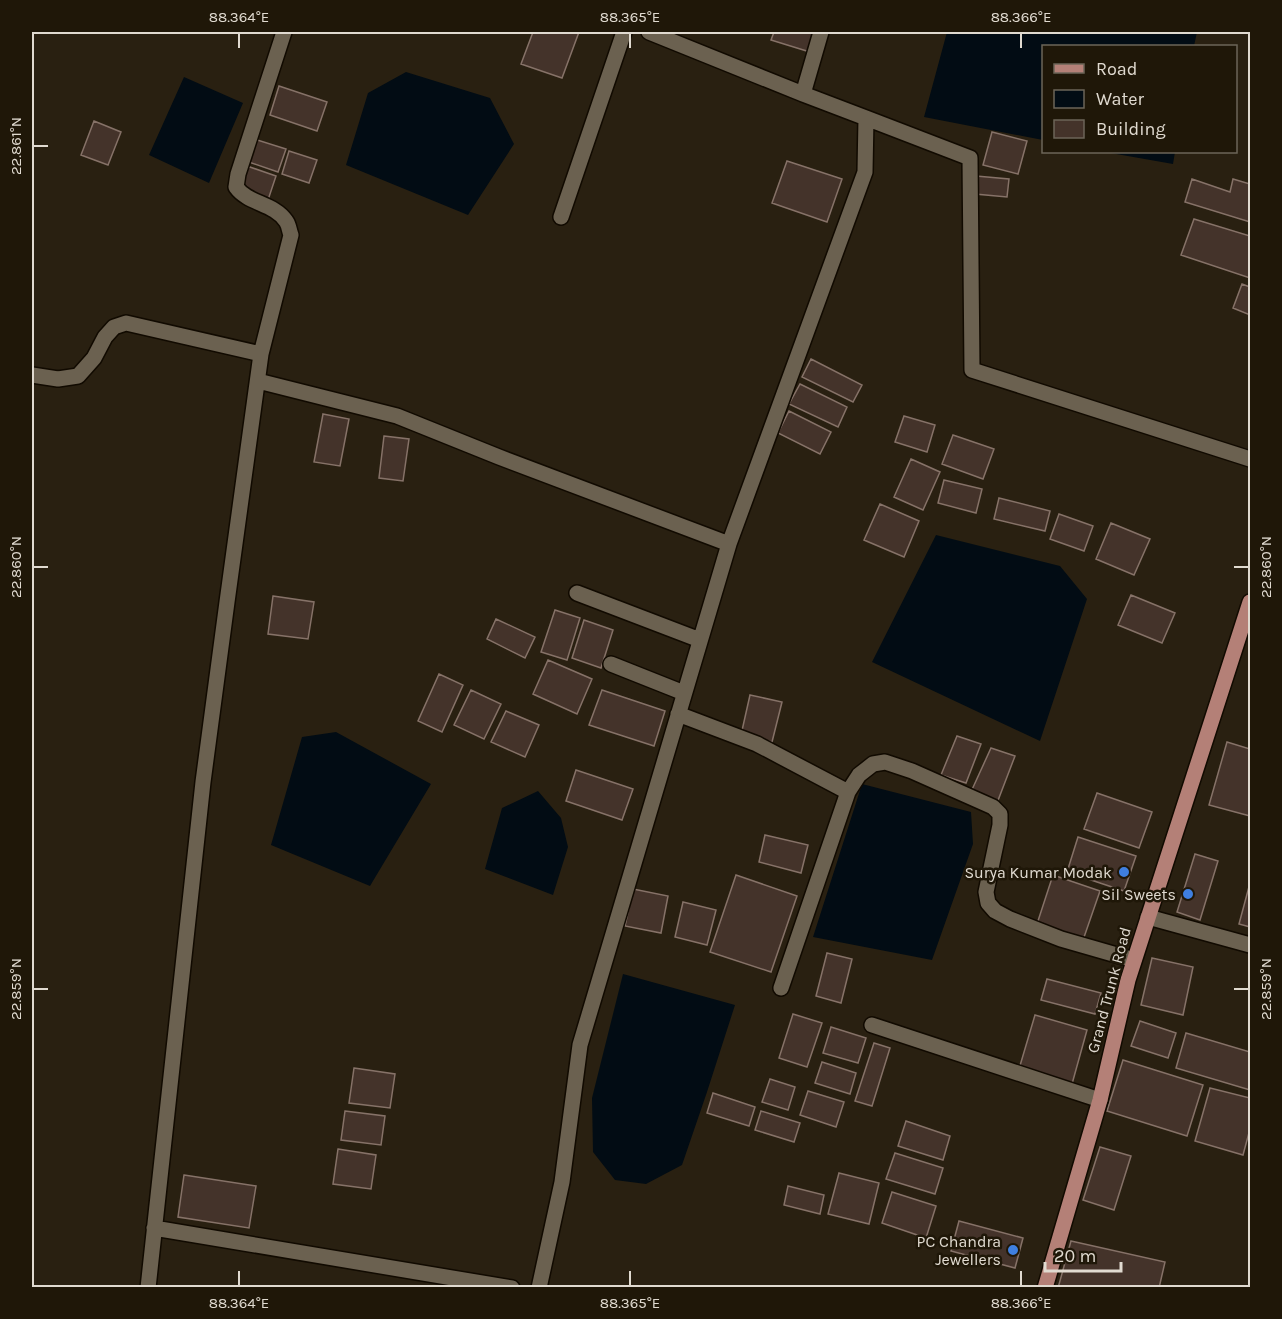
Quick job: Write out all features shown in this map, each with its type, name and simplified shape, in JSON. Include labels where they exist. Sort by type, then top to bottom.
[{"type":"main road","name":"Grand Trunk Road","points":[[1045,1287],[1100,1100],[1134,960],[1251,602]]},
{"type":"street","points":[[148,1287],[205,771],[261,354],[291,235],[287,222],[277,212],[243,195],[236,187],[238,174],[284,32]]},
{"type":"street","points":[[561,217],[624,32]]},
{"type":"street","points":[[649,32],[970,158],[972,370],[1251,459]]},
{"type":"street","points":[[803,94],[820,32]]},
{"type":"street","points":[[539,1287],[562,1182],[580,1045],[729,544],[865,172],[866,118]]},
{"type":"street","points":[[32,375],[58,379],[78,375],[94,358],[105,337],[114,327],[126,323],[261,354]]},
{"type":"street","points":[[258,381],[397,416],[729,544]]},
{"type":"street","points":[[577,593],[700,640]]},
{"type":"street","points":[[610,664],[684,693]]},
{"type":"street","points":[[678,714],[757,744],[848,792]]},
{"type":"street","points":[[781,988],[848,792],[859,775],[873,764],[885,762],[912,771],[993,807],[1000,813],[1000,825],[986,892],[988,903],[994,911],[1030,928],[1061,939],[1134,960]]},
{"type":"street","points":[[1149,917],[1251,945]]},
{"type":"street","points":[[872,1025],[1100,1100]]},
{"type":"street","points":[[154,1228],[512,1287]]},
{"type":"water","points":[[947,32],[1197,32],[1194,45],[1042,45],[1042,140],[924,117]]},
{"type":"water","points":[[406,72],[490,98],[514,144],[468,215],[346,165],[368,93]]},
{"type":"water","points":[[184,77],[243,103],[209,183],[149,155]]},
{"type":"water","points":[[1111,153],[1175,153],[1173,164]]},
{"type":"water","points":[[936,535],[1060,566],[1087,599],[1040,741],[872,662]]},
{"type":"water","points":[[336,732],[431,784],[370,886],[271,845],[302,737]]},
{"type":"water","points":[[862,784],[971,812],[973,844],[932,960],[813,937]]},
{"type":"water","points":[[538,791],[561,818],[568,847],[553,895],[485,869],[502,808]]},
{"type":"water","points":[[623,974],[735,1005],[682,1165],[646,1184],[615,1180],[593,1152],[592,1098]]},
{"type":"building","points":[[533,32],[579,32],[562,78],[521,64]]},
{"type":"building","points":[[774,32],[817,32],[810,52],[771,40]]},
{"type":"building","points":[[279,86],[327,102],[317,131],[270,115]]},
{"type":"building","points":[[94,121],[121,132],[108,165],[81,155]]},
{"type":"building","points":[[992,132],[1027,141],[1018,174],[983,165]]},
{"type":"building","points":[[254,139],[286,149],[278,172],[246,161]]},
{"type":"building","points":[[289,151],[317,160],[309,183],[282,174]]},
{"type":"building","points":[[787,161],[842,179],[827,222],[772,203]]},
{"type":"building","points":[[247,166],[276,176],[268,200],[242,187]]},
{"type":"building","points":[[976,176],[1009,179],[1007,197],[975,194]]},
{"type":"building","points":[[1192,179],[1230,192],[1233,179],[1250,184],[1250,222],[1185,202]]},
{"type":"building","points":[[1194,219],[1250,236],[1250,278],[1181,255]]},
{"type":"building","points":[[1242,284],[1250,287],[1250,315],[1233,308]]},
{"type":"building","points":[[811,359],[862,385],[853,402],[802,377]]},
{"type":"building","points":[[800,384],[847,407],[838,427],[789,404]]},
{"type":"building","points":[[789,411],[831,432],[820,454],[778,433]]},
{"type":"building","points":[[323,414],[349,419],[340,466],[314,462]]},
{"type":"building","points":[[904,416],[935,425],[927,452],[895,442]]},
{"type":"building","points":[[953,435],[994,449],[983,479],[942,464]]},
{"type":"building","points":[[384,436],[409,439],[403,481],[379,478]]},
{"type":"building","points":[[911,459],[940,472],[923,510],[894,497]]},
{"type":"building","points":[[944,480],[982,489],[976,513],[938,503]]},
{"type":"building","points":[[999,498],[1050,511],[1045,531],[994,519]]},
{"type":"building","points":[[880,504],[919,521],[904,557],[864,540]]},
{"type":"building","points":[[1059,514],[1093,526],[1084,551],[1050,539]]},
{"type":"building","points":[[1111,523],[1150,539],[1134,575],[1096,559]]},
{"type":"building","points":[[1131,595],[1175,613],[1162,643],[1118,625]]},
{"type":"building","points":[[273,596],[314,602],[308,639],[268,634]]},
{"type":"building","points":[[555,610],[580,618],[567,660],[541,652]]},
{"type":"building","points":[[496,619],[535,637],[525,658],[487,639]]},
{"type":"building","points":[[584,620],[613,630],[601,668],[572,658]]},
{"type":"building","points":[[548,660],[592,679],[577,714],[533,694]]},
{"type":"building","points":[[439,674],[463,685],[442,732],[418,721]]},
{"type":"building","points":[[471,690],[501,704],[484,739],[454,725]]},
{"type":"building","points":[[602,690],[665,711],[654,746],[589,725]]},
{"type":"building","points":[[750,695],[782,702],[772,742],[741,735]]},
{"type":"building","points":[[506,711],[539,725],[525,757],[491,742]]},
{"type":"building","points":[[957,736],[981,744],[966,783],[941,775]]},
{"type":"building","points":[[1227,742],[1250,749],[1250,816],[1209,805]]},
{"type":"building","points":[[991,748],[1015,756],[997,803],[970,794]]},
{"type":"building","points":[[576,770],[633,789],[622,820],[566,801]]},
{"type":"building","points":[[1097,793],[1152,812],[1139,848],[1084,829]]},
{"type":"building","points":[[765,835],[808,845],[801,873],[759,862]]},
{"type":"building","points":[[1078,837],[1136,856],[1124,891],[1067,872]]},
{"type":"building","points":[[1195,854],[1218,861],[1200,920],[1177,912]]},
{"type":"building","points":[[736,875],[797,896],[771,972],[710,952]]},
{"type":"building","points":[[1053,875],[1100,891],[1082,943],[1036,927]]},
{"type":"building","points":[[1250,883],[1250,927],[1239,924]]},
{"type":"building","points":[[633,889],[668,896],[661,933],[625,926]]},
{"type":"building","points":[[683,902],[716,910],[707,945],[675,937]]},
{"type":"building","points":[[827,953],[852,959],[841,1003],[816,996]]},
{"type":"building","points":[[1152,958],[1193,967],[1183,1015],[1141,1005]]},
{"type":"building","points":[[1047,979],[1101,993],[1095,1014],[1041,1000]]},
{"type":"building","points":[[793,1014],[822,1023],[807,1067],[779,1058]]},
{"type":"building","points":[[1035,1015],[1087,1030],[1072,1084],[1019,1069]]},
{"type":"building","points":[[1140,1021],[1176,1033],[1168,1058],[1131,1046]]},
{"type":"building","points":[[831,1027],[866,1038],[858,1063],[823,1053]]},
{"type":"building","points":[[1186,1033],[1250,1052],[1250,1090],[1176,1068]]},
{"type":"building","points":[[874,1043],[890,1048],[872,1106],[855,1101]]},
{"type":"building","points":[[1123,1060],[1203,1085],[1187,1136],[1107,1111]]},
{"type":"building","points":[[822,1062],[856,1073],[850,1094],[815,1083]]},
{"type":"building","points":[[354,1068],[395,1074],[390,1108],[349,1103]]},
{"type":"building","points":[[770,1079],[795,1087],[788,1110],[762,1102]]},
{"type":"building","points":[[1210,1088],[1250,1098],[1250,1129],[1243,1155],[1195,1141]]},
{"type":"building","points":[[808,1091],[844,1102],[836,1127],[800,1115]]},
{"type":"building","points":[[713,1093],[755,1107],[749,1126],[707,1113]]},
{"type":"building","points":[[345,1111],[385,1116],[381,1145],[341,1140]]},
{"type":"building","points":[[761,1111],[800,1123],[794,1142],[755,1130]]},
{"type":"building","points":[[906,1121],[950,1136],[943,1160],[898,1146]]},
{"type":"building","points":[[1100,1147],[1131,1156],[1114,1210],[1083,1200]]},
{"type":"building","points":[[338,1149],[376,1155],[371,1189],[333,1184]]},
{"type":"building","points":[[895,1153],[943,1168],[935,1194],[886,1179]]},
{"type":"building","points":[[839,1173],[879,1183],[869,1224],[828,1214]]},
{"type":"building","points":[[184,1175],[256,1186],[249,1228],[178,1217]]},
{"type":"building","points":[[788,1186],[824,1195],[820,1214],[784,1205]]},
{"type":"building","points":[[892,1192],[936,1206],[926,1238],[882,1223]]},
{"type":"building","points":[[959,1221],[1023,1238],[1015,1268],[951,1251]]},
{"type":"building","points":[[1071,1241],[1165,1262],[1159,1288],[1058,1288]]},
{"type":"place","name":"Surya Kumar Modak","points":[[1124,872]]},
{"type":"place","name":"Sil Sweets","points":[[1188,894]]},
{"type":"place","name":"PC Chandra Jewellers","points":[[1013,1250]]}]
